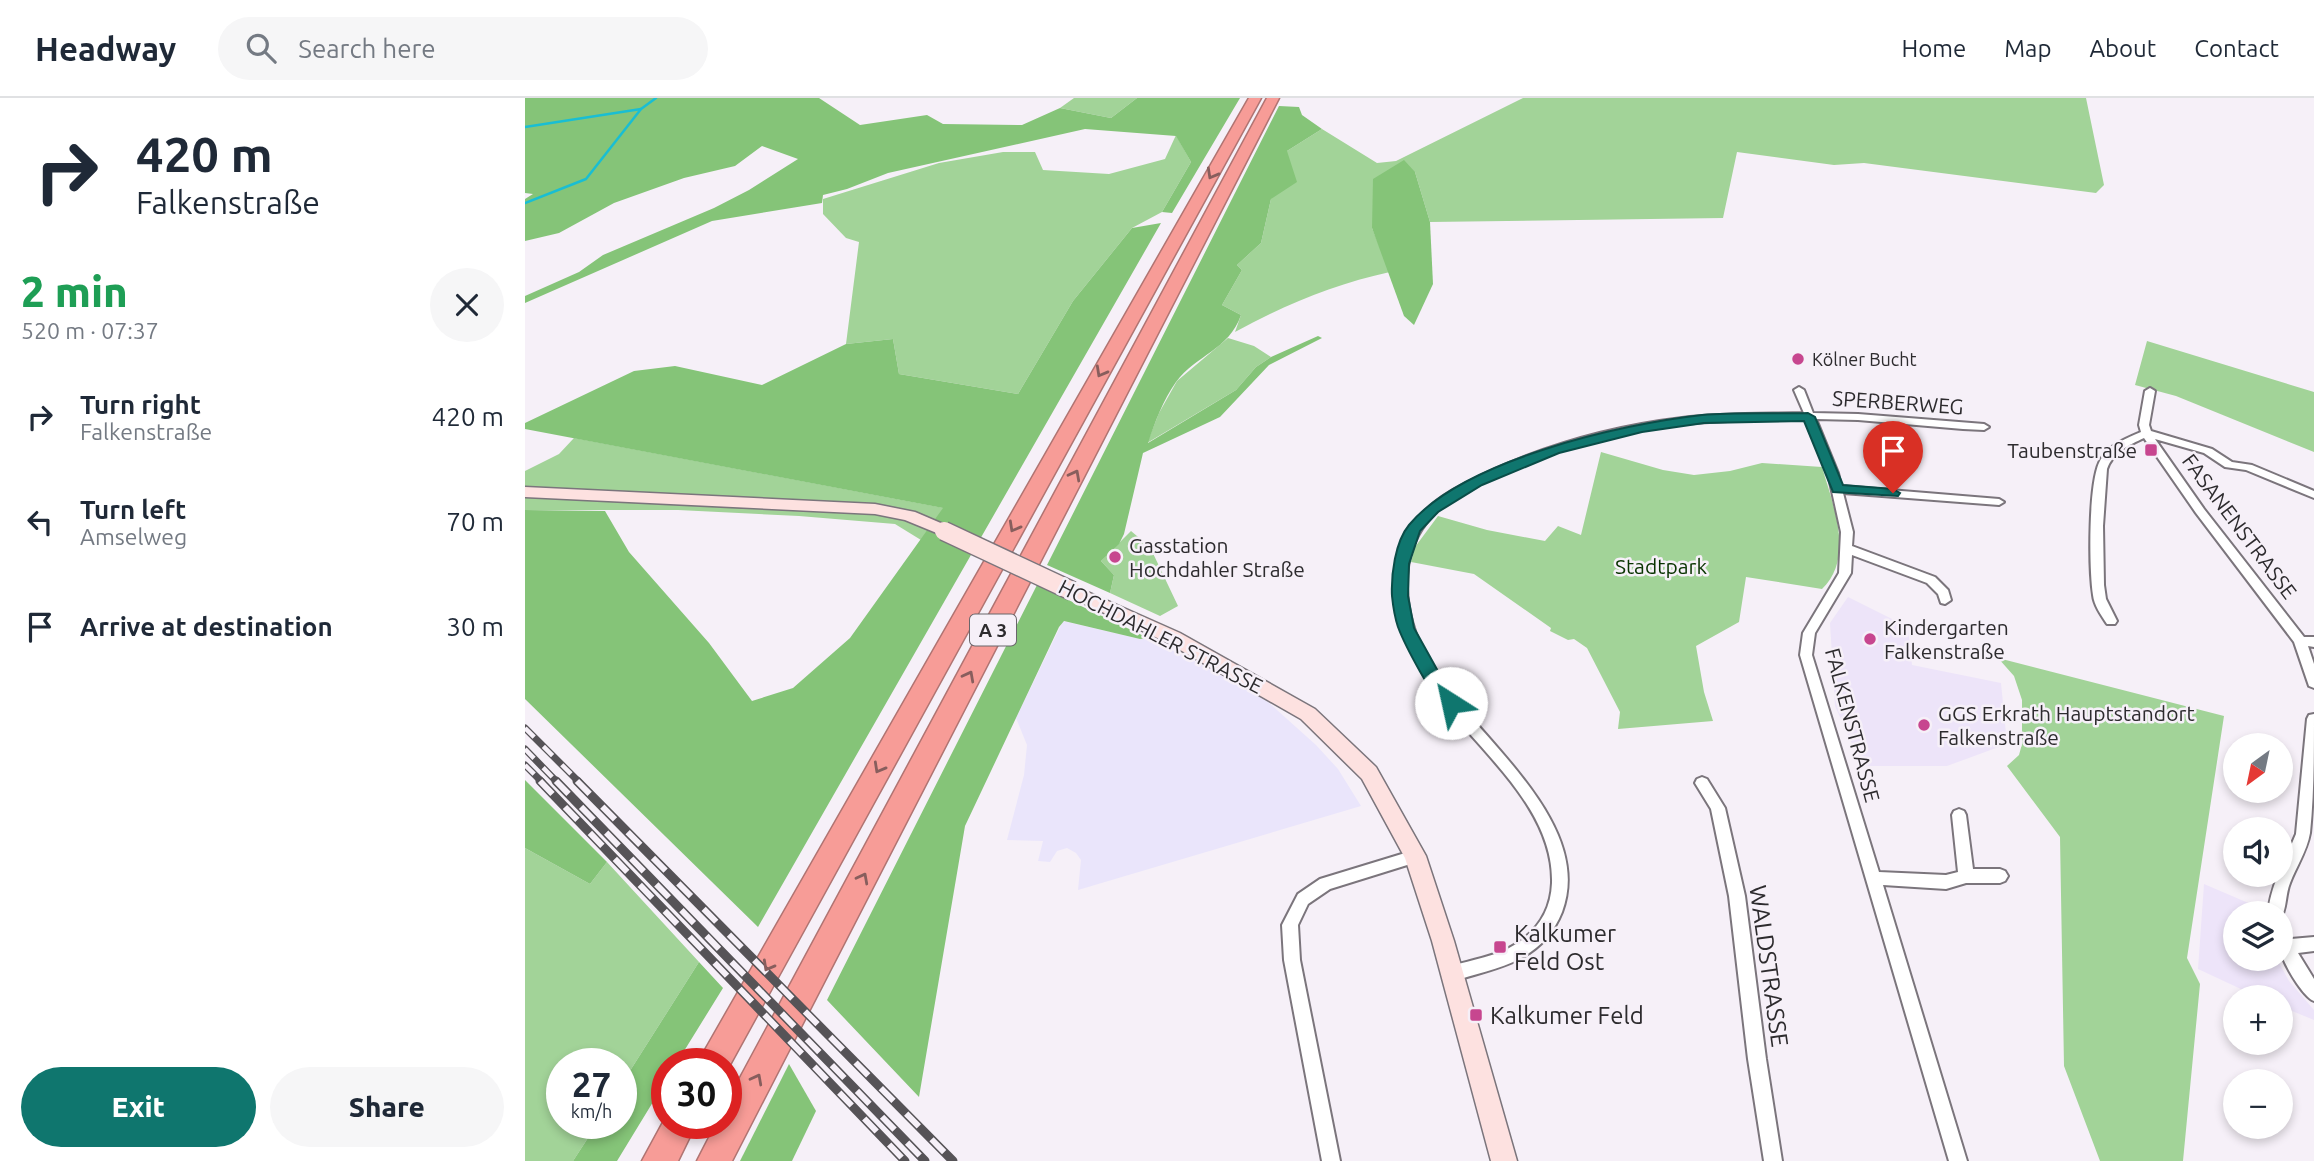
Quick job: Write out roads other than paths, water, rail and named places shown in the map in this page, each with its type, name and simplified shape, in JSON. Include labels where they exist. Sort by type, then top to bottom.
[{"type":"highway","name":"A 3","points":[[722,1048],[1255,98]]},
{"type":"highway","name":"A 3","points":[[714,1161],[1273,98]]},
{"type":"highway","points":[[659,1161],[671,1139]]},
{"type":"main road","name":"HOCHDAHLER STRASSE","points":[[525,492],[875,509],[909,516],[1174,638],[1308,714],[1369,773],[1415,856],[1443,941],[1504,1161]]},
{"type":"street","name":"FALKENSTRASSE","points":[[1799,390],[1838,489],[1848,549],[1845,573],[1809,633],[1806,655],[1958,1161]]},
{"type":"street","points":[[2146,433],[2144,425],[2150,391]]},
{"type":"street","name":"SPERBERWEG","points":[[1808,417],[1984,427]]},
{"type":"street","points":[[1451,974],[1519,951],[1538,936],[1554,915],[1559,872],[1543,817],[1526,792],[1438,687],[1406,628],[1400,582],[1401,564],[1414,529],[1433,509],[1455,493],[1554,451],[1641,428],[1680,421],[1808,417]]},
{"type":"street","points":[[2111,621],[2099,599],[2098,500],[2104,461],[2118,448],[2146,433],[2208,452],[2229,465],[2248,467],[2314,495]]},
{"type":"street","name":"FASANENSTRASSE","points":[[2146,433],[2200,512],[2300,641],[2314,683]]},
{"type":"street","points":[[1838,489],[1999,502]]},
{"type":"street","points":[[1848,549],[1931,580],[1944,593],[1945,600]]},
{"type":"street","points":[[2300,641],[2314,642]]},
{"type":"street","points":[[2278,901],[2280,888],[2299,851],[2303,834],[2314,719]]},
{"type":"street","name":"WALDSTRASSE","points":[[1702,783],[1718,808],[1737,896],[1757,1059],[1773,1161]]},
{"type":"street","points":[[1959,815],[1965,876]]},
{"type":"street","points":[[1331,1161],[1292,960],[1290,925],[1303,899],[1325,884],[1415,856]]},
{"type":"street","points":[[1873,878],[1946,881],[1965,876],[2000,876]]},
{"type":"street","points":[[2293,941],[2314,944]]},
{"type":"street","points":[[2293,957],[2314,993]]},
{"type":"waterway","points":[[641,109],[656,98]]},
{"type":"waterway","points":[[525,127],[641,109]]},
{"type":"waterway","points":[[525,203],[586,179],[641,109]]},
{"type":"railway","points":[[525,728],[579,782]]},
{"type":"railway","points":[[525,749],[557,782]]},
{"type":"railway","points":[[525,765],[542,782]]},
{"type":"railway","points":[[540,781],[905,1161]]},
{"type":"railway","points":[[556,781],[925,1161]]},
{"type":"railway","points":[[577,781],[953,1161]]},
{"type":"place","name":"Kölner Bucht","points":[[1798,359]]},
{"type":"place","name":"Taubenstraße","points":[[2151,450]]},
{"type":"place","name":"Gasstation Hochdahler Straße","points":[[1115,557]]},
{"type":"place","name":"Kindergarten Falkenstraße","points":[[1870,639]]},
{"type":"place","name":"GGS Erkrath Hauptstandort Falkenstraße","points":[[1924,725]]},
{"type":"place","name":"Kalkumer Feld Ost","points":[[1500,947]]},
{"type":"place","name":"Kalkumer Feld","points":[[1476,1015]]},
{"type":"park label","name":"Stadtpark","points":[[1661,566]]}]
